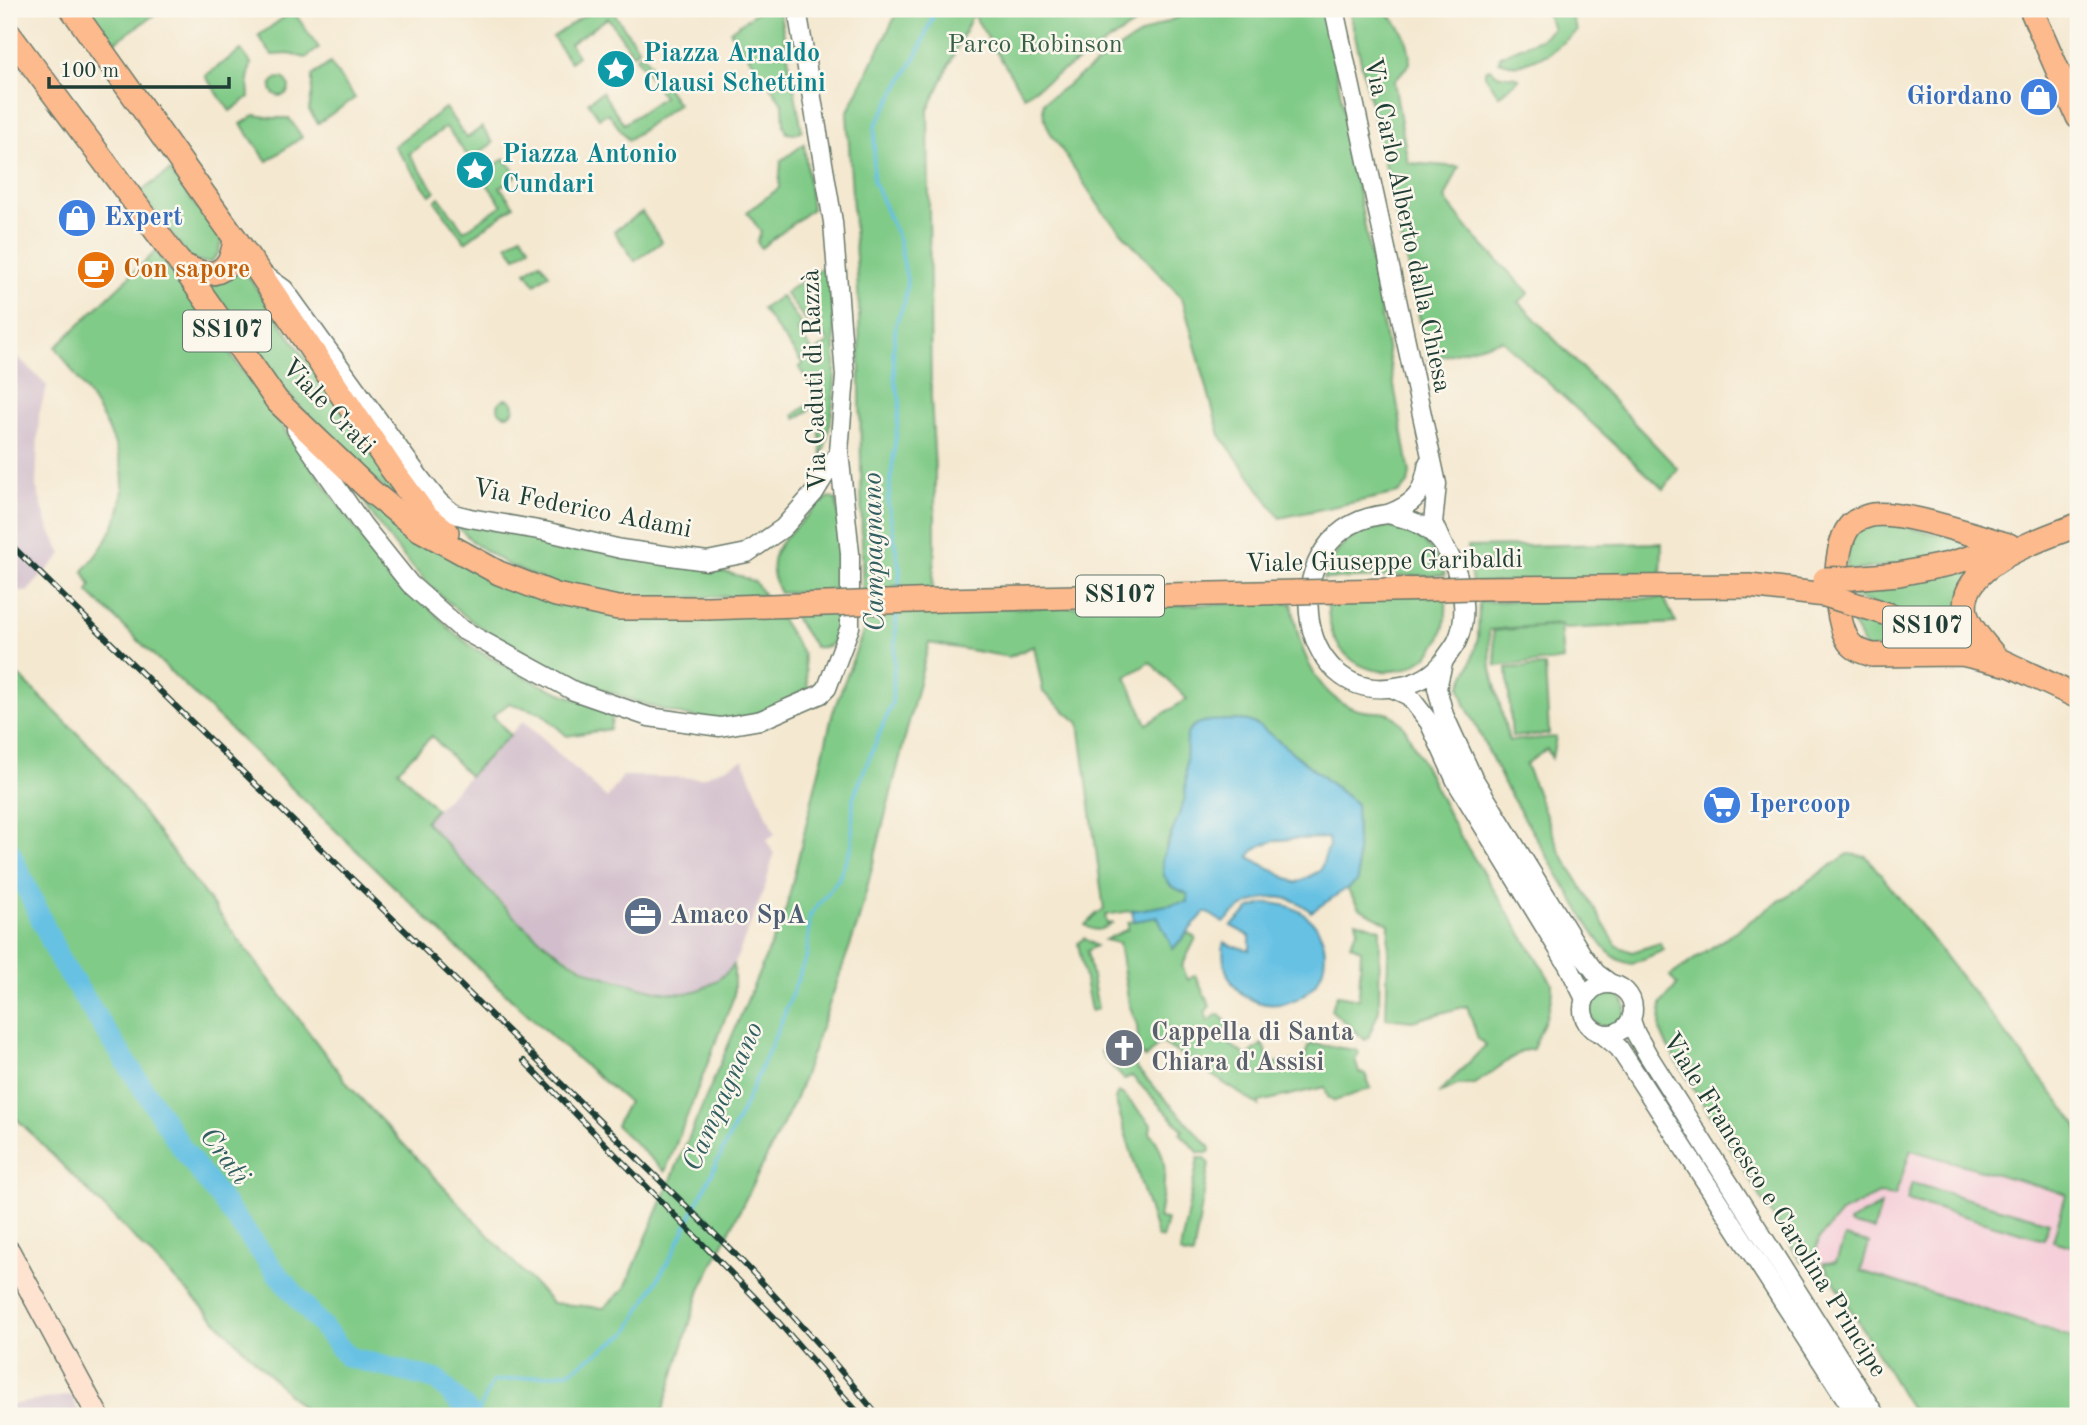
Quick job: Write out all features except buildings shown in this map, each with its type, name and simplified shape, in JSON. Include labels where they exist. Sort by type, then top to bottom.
[{"type":"main road","name":"SS107","points":[[72,9],[235,238]]},
{"type":"main road","points":[[2031,9],[2078,117]]},
{"type":"main road","name":"Viale Crati","points":[[9,34],[180,263],[276,401],[372,492],[417,528],[499,573]]},
{"type":"main road","points":[[180,263],[205,275],[218,272],[232,257],[235,238]]},
{"type":"main road","name":"Via Federico Adami","points":[[235,238],[426,516],[499,573]]},
{"type":"main road","points":[[2002,661],[1962,654],[1872,655],[1858,650],[1849,642],[1839,611],[1838,566],[1842,542],[1850,525],[1872,514],[1917,520],[2009,545]]},
{"type":"main road","points":[[2002,661],[1966,615],[1968,592],[1982,572],[2001,559],[2078,525]]},
{"type":"main road","points":[[1825,587],[1851,578],[1899,574],[1949,565],[2009,545],[2042,539]]},
{"type":"main road","name":"Viale Giuseppe Garibaldi","points":[[499,573],[556,595],[618,608],[1475,588],[1825,587]]},
{"type":"main road","name":"SS107","points":[[1825,587],[1854,604],[1938,631],[2078,697]]},
{"type":"main road","points":[[9,1251],[98,1416]]},
{"type":"street","name":"Via Caduti di Razzà","points":[[276,401],[362,524],[410,584],[461,629],[574,691],[649,717],[720,727],[761,720],[821,694],[827,688],[850,627],[850,553],[839,452],[845,376],[833,222],[797,9]]},
{"type":"street","name":"Via Carlo Alberto dalla Chiesa","points":[[1334,9],[1437,484],[1433,523],[1442,542]]},
{"type":"street","name":"Via Federico Adami","points":[[259,272],[285,289],[439,502],[454,514],[621,549],[707,561],[747,553],[783,528],[814,493],[839,452]]},
{"type":"street","name":"Via Carlo Alberto dalla Chiesa","points":[[1388,514],[1403,508],[1419,496],[1424,485],[1430,453]]},
{"type":"street","points":[[1388,514],[1412,520],[1442,542],[1450,555],[1462,591],[1461,627],[1457,641],[1443,663],[1412,684],[1392,688],[1374,688],[1355,682],[1338,672],[1316,645],[1309,624],[1309,595],[1317,561],[1328,543],[1343,529],[1374,515],[1388,514]]},
{"type":"street","name":"Viale Francesco e Carolina Principe","points":[[1443,663],[1437,688],[1444,715],[1472,776],[1583,956],[1596,973],[1629,996],[1633,1012],[1631,1020],[1619,1032],[1602,1034]]},
{"type":"street","name":"Viale Francesco e Carolina Principe","points":[[1392,688],[1409,696],[1429,722],[1457,783],[1569,965],[1585,999],[1584,1016],[1587,1023],[1619,1048],[1857,1416]]},
{"type":"street","points":[[1585,999],[1596,988],[1611,984]]},
{"type":"street","name":"Viale Francesco e Carolina Principe","points":[[1631,1020],[1655,1067],[1876,1416]]},
{"type":"shaded area","points":[[9,348],[47,386],[39,414],[36,486],[49,529],[62,554],[27,592],[9,589]]},
{"type":"shaded area","points":[[523,721],[607,798],[623,776],[701,778],[743,760],[775,834],[766,840],[774,854],[765,887],[734,965],[721,979],[699,991],[666,995],[592,972],[554,949],[522,924],[425,821]]},
{"type":"shaded area","points":[[1948,1116],[2078,1183],[2078,1373],[1915,1416],[1799,1226]]},
{"type":"shaded area","points":[[71,1395],[81,1416],[9,1416],[9,1405]]},
{"type":"green space","points":[[88,9],[163,9],[112,44]]},
{"type":"green space","points":[[594,9],[611,9],[639,49],[633,54],[608,18],[570,44],[578,56],[570,62],[553,37]]},
{"type":"green space","points":[[761,9],[779,9],[802,130],[795,134],[787,133],[783,104],[730,31]]},
{"type":"green space","name":"Parco Robinson","points":[[899,9],[1158,9],[1024,96],[973,14],[928,110],[931,397],[935,469],[935,545],[931,609],[1292,603],[1303,650],[1318,680],[1328,692],[1355,709],[1394,716],[1406,730],[1457,831],[1552,983],[1549,1009],[1533,1049],[1522,1051],[1475,1084],[1457,1085],[1438,1094],[1486,1045],[1478,1039],[1467,1006],[1412,1021],[1386,1018],[1389,924],[1359,908],[1347,889],[1358,880],[1356,804],[1261,727],[1248,721],[1236,720],[1187,772],[1185,798],[1166,845],[1171,886],[1188,894],[1187,902],[1105,915],[1107,924],[1113,923],[1099,930],[1085,925],[1104,910],[1079,723],[1043,692],[1034,646],[1009,657],[929,643],[858,923],[796,1098],[700,1290],[661,1416],[310,1416],[9,1111],[9,666],[100,756],[351,1088],[552,1303],[604,1308],[625,1288],[786,909],[833,712],[863,632],[859,307],[847,113]],"holes":[[[1150,662],[1187,699],[1147,724],[1126,677]]]},
{"type":"green space","points":[[1207,9],[1325,9],[1410,473],[1408,484],[1398,493],[1280,518],[1220,435],[1182,298],[1103,212],[1047,125],[1044,102],[1121,46],[1163,24]]},
{"type":"green space","points":[[1349,9],[1382,9],[1399,26],[1406,39],[1410,63],[1394,81],[1408,163],[1459,167],[1445,198],[1447,202],[1474,236],[1529,293],[1519,302],[1678,469],[1663,489],[1502,340],[1429,360]]},
{"type":"green space","points":[[1544,9],[1569,9],[1577,31],[1548,54],[1516,66],[1499,61],[1500,56],[1542,38],[1553,28]]},
{"type":"green space","points":[[293,11],[319,48],[306,58],[289,54],[272,55],[258,36]]},
{"type":"green space","points":[[241,50],[251,63],[249,97],[230,111],[205,76]]},
{"type":"green space","points":[[642,53],[678,104],[628,140],[608,113],[599,118],[588,102],[602,92],[624,124],[663,97],[636,57]]},
{"type":"green space","points":[[330,63],[355,98],[318,123],[309,110],[312,76]]},
{"type":"green space","points":[[1490,69],[1498,75],[1519,79],[1499,96],[1485,75],[1485,71]]},
{"type":"green space","points":[[280,78],[286,81],[289,87],[286,93],[280,96],[274,93],[271,87],[274,81]]},
{"type":"green space","points":[[445,108],[467,138],[482,127],[493,143],[470,159],[446,127],[409,154],[435,191],[430,195],[394,146]]},
{"type":"green space","points":[[255,115],[289,118],[302,137],[267,161],[241,124]]},
{"type":"green space","points":[[804,144],[812,209],[761,248],[757,242],[761,232],[747,212],[779,188],[781,161]]},
{"type":"green space","points":[[505,158],[517,175],[500,187],[514,206],[465,242],[435,201],[439,197],[464,231],[502,205],[481,176]]},
{"type":"green space","points":[[170,171],[221,240],[219,252],[211,262],[201,262],[189,257],[140,192]]},
{"type":"green space","points":[[642,212],[662,242],[635,261],[614,231]]},
{"type":"green space","points":[[521,235],[530,247],[516,257],[507,245]]},
{"type":"green space","points":[[156,251],[362,537],[451,630],[475,649],[539,684],[613,714],[610,729],[567,736],[541,713],[509,703],[493,716],[510,735],[469,776],[432,736],[398,770],[436,809],[425,821],[482,884],[544,942],[591,972],[651,990],[677,993],[701,989],[712,984],[734,965],[734,996],[665,1172],[616,1125],[628,1102],[491,980],[88,592],[91,585],[83,571],[106,540],[119,511],[123,483],[119,456],[109,430],[56,347]]},
{"type":"green space","points":[[540,262],[549,274],[535,284],[526,272]]},
{"type":"green space","points":[[239,263],[400,495],[395,498],[328,437],[285,391],[206,284]]},
{"type":"green space","points":[[826,265],[835,337],[835,385],[822,457],[817,405],[796,419],[794,415],[816,399],[815,392],[799,368],[803,364],[762,309],[781,296],[802,325],[797,330],[814,353],[829,342],[812,319],[807,322],[785,293]]},
{"type":"green space","points":[[503,399],[509,399],[514,407],[512,413],[503,415],[498,410],[498,404]]},
{"type":"green space","points":[[361,493],[506,584],[779,616],[803,654],[808,688],[758,714],[737,719],[713,720],[655,707],[561,673],[497,638],[439,595],[389,538]]},
{"type":"green space","points":[[829,497],[836,500],[844,548],[842,591],[780,593],[775,581],[773,561],[780,544]]},
{"type":"green space","points":[[450,519],[558,544],[712,569],[755,582],[764,595],[619,600],[560,587],[508,565],[475,544]]},
{"type":"green space","points":[[1875,520],[1977,543],[1977,552],[1845,572],[1851,534]]},
{"type":"green space","points":[[1387,527],[1407,532],[1424,542],[1431,548],[1445,575],[1324,579],[1333,558],[1346,542],[1364,531]]},
{"type":"green space","points":[[1662,543],[1661,578],[1472,583],[1467,547]]},
{"type":"green space","points":[[1979,563],[1967,634],[1825,588]]},
{"type":"green space","points":[[1446,594],[1443,631],[1438,642],[1427,656],[1414,665],[1399,670],[1368,668],[1354,661],[1342,650],[1331,630],[1327,597]]},
{"type":"green space","points":[[1664,598],[1676,623],[1564,629],[1560,624],[1489,630],[1491,669],[1509,741],[1556,737],[1552,758],[1547,749],[1526,764],[1560,852],[1617,946],[1632,952],[1660,943],[1664,950],[1632,964],[1613,956],[1591,929],[1508,791],[1465,704],[1460,687],[1478,638],[1479,602]]},
{"type":"green space","points":[[843,609],[839,636],[824,647],[815,647],[790,611]]},
{"type":"green space","points":[[1846,611],[1954,648],[1866,649]]},
{"type":"green space","points":[[1560,625],[1563,660],[1496,666],[1493,631]]},
{"type":"green space","points":[[1545,666],[1549,734],[1512,737],[1507,668]]},
{"type":"green space","points":[[1848,854],[1866,856],[2078,1126],[2078,1248],[2053,1241],[2066,1194],[1911,1150],[1895,1196],[1879,1194],[1841,1213],[1819,1239],[1816,1251],[1801,1262],[1666,1044],[1660,1030],[1661,1004],[1677,985],[1670,976]]},
{"type":"green space","points":[[1158,917],[1174,948],[1187,933],[1196,938],[1182,966],[1188,980],[1195,975],[1210,1006],[1205,1012],[1208,1021],[1218,1014],[1238,1032],[1228,1043],[1247,1056],[1262,1044],[1272,1063],[1304,1061],[1308,1046],[1312,1044],[1356,1050],[1359,1053],[1355,1059],[1359,1073],[1365,1074],[1371,1088],[1335,1101],[1328,1097],[1325,1087],[1259,1102],[1259,1106],[1161,1042],[1145,1058],[1139,1051],[1137,1025],[1129,1004],[1119,943],[1105,940],[1128,929],[1128,922]]},
{"type":"green space","points":[[1356,921],[1380,929],[1379,1011],[1365,1040],[1331,1010],[1337,995],[1359,999],[1361,950],[1350,944],[1358,929]]},
{"type":"green space","points":[[1084,938],[1096,946],[1087,951],[1098,1009],[1091,1011],[1078,943]]},
{"type":"green space","points":[[1607,991],[1620,996],[1625,1009],[1620,1022],[1607,1027],[1594,1022],[1589,1009],[1594,996]]},
{"type":"green space","points":[[1110,1048],[1117,1061],[1130,1059],[1209,1146],[1210,1151],[1199,1153],[1180,1133],[1183,1130],[1132,1076],[1124,1079],[1101,1052]]},
{"type":"green space","points":[[1118,1092],[1151,1124],[1150,1133],[1162,1153],[1165,1174],[1159,1219],[1167,1220],[1162,1239],[1157,1236],[1115,1099]]},
{"type":"green space","points":[[1198,1158],[1205,1158],[1209,1164],[1193,1256],[1180,1251]]},
{"type":"green space","points":[[1912,1183],[2049,1222],[2044,1239],[1907,1200]]},
{"type":"green space","points":[[1881,1205],[1874,1230],[1849,1224],[1849,1222]]},
{"type":"green space","points":[[1845,1237],[1869,1243],[1861,1271],[2078,1339],[2078,1416],[1915,1416],[1823,1263],[1836,1262]]},
{"type":"water","points":[[1248,721],[1261,727],[1356,804],[1358,881],[1311,912],[1289,899],[1277,897],[1266,898],[1243,907],[1224,923],[1204,913],[1173,949],[1158,917],[1134,921],[1132,911],[1187,902],[1188,894],[1171,886],[1164,876],[1162,860],[1185,798],[1187,734],[1202,722]],"holes":[[[1328,838],[1329,845],[1320,871],[1296,883],[1249,857],[1255,850],[1273,841]]]},
{"type":"water","points":[[1267,903],[1291,908],[1309,918],[1320,933],[1325,951],[1323,969],[1315,985],[1300,997],[1279,1004],[1258,1002],[1243,995],[1234,986],[1224,962],[1224,942],[1250,950],[1250,936],[1231,926],[1251,908]]},
{"type":"waterway","name":"Campagnano","points":[[898,593],[900,572],[888,503],[900,401],[893,353],[896,323],[905,301],[907,280],[899,240],[873,180],[875,126],[919,51],[936,9]]},
{"type":"waterway","name":"Campagnano","points":[[481,1416],[479,1411],[492,1382],[569,1372],[627,1333],[674,1251],[742,1111],[780,1025],[807,955],[810,915],[838,880],[852,845],[853,798],[892,703],[897,611]]},
{"type":"waterway","name":"Crati","points":[[9,850],[61,962],[182,1148],[276,1272],[348,1357],[438,1380],[472,1416]]},
{"type":"railway","points":[[9,543],[728,1247],[805,1330],[878,1416]]},
{"type":"railway","points":[[524,1061],[773,1316],[861,1416]]},
{"type":"place","name":"Piazza Arnaldo Clausi Schettini","points":[[616,69]]},
{"type":"place","name":"Giordano","points":[[2039,97]]},
{"type":"place","name":"Piazza Antonio Cundari","points":[[475,170]]},
{"type":"place","name":"Expert","points":[[77,218]]},
{"type":"place","name":"Con sapore","points":[[96,270]]},
{"type":"place","name":"Ipercoop","points":[[1722,805]]},
{"type":"place","name":"Amaco SpA","points":[[643,916]]},
{"type":"place","name":"Cappella di Santa Chiara d'Assisi","points":[[1124,1048]]}]
